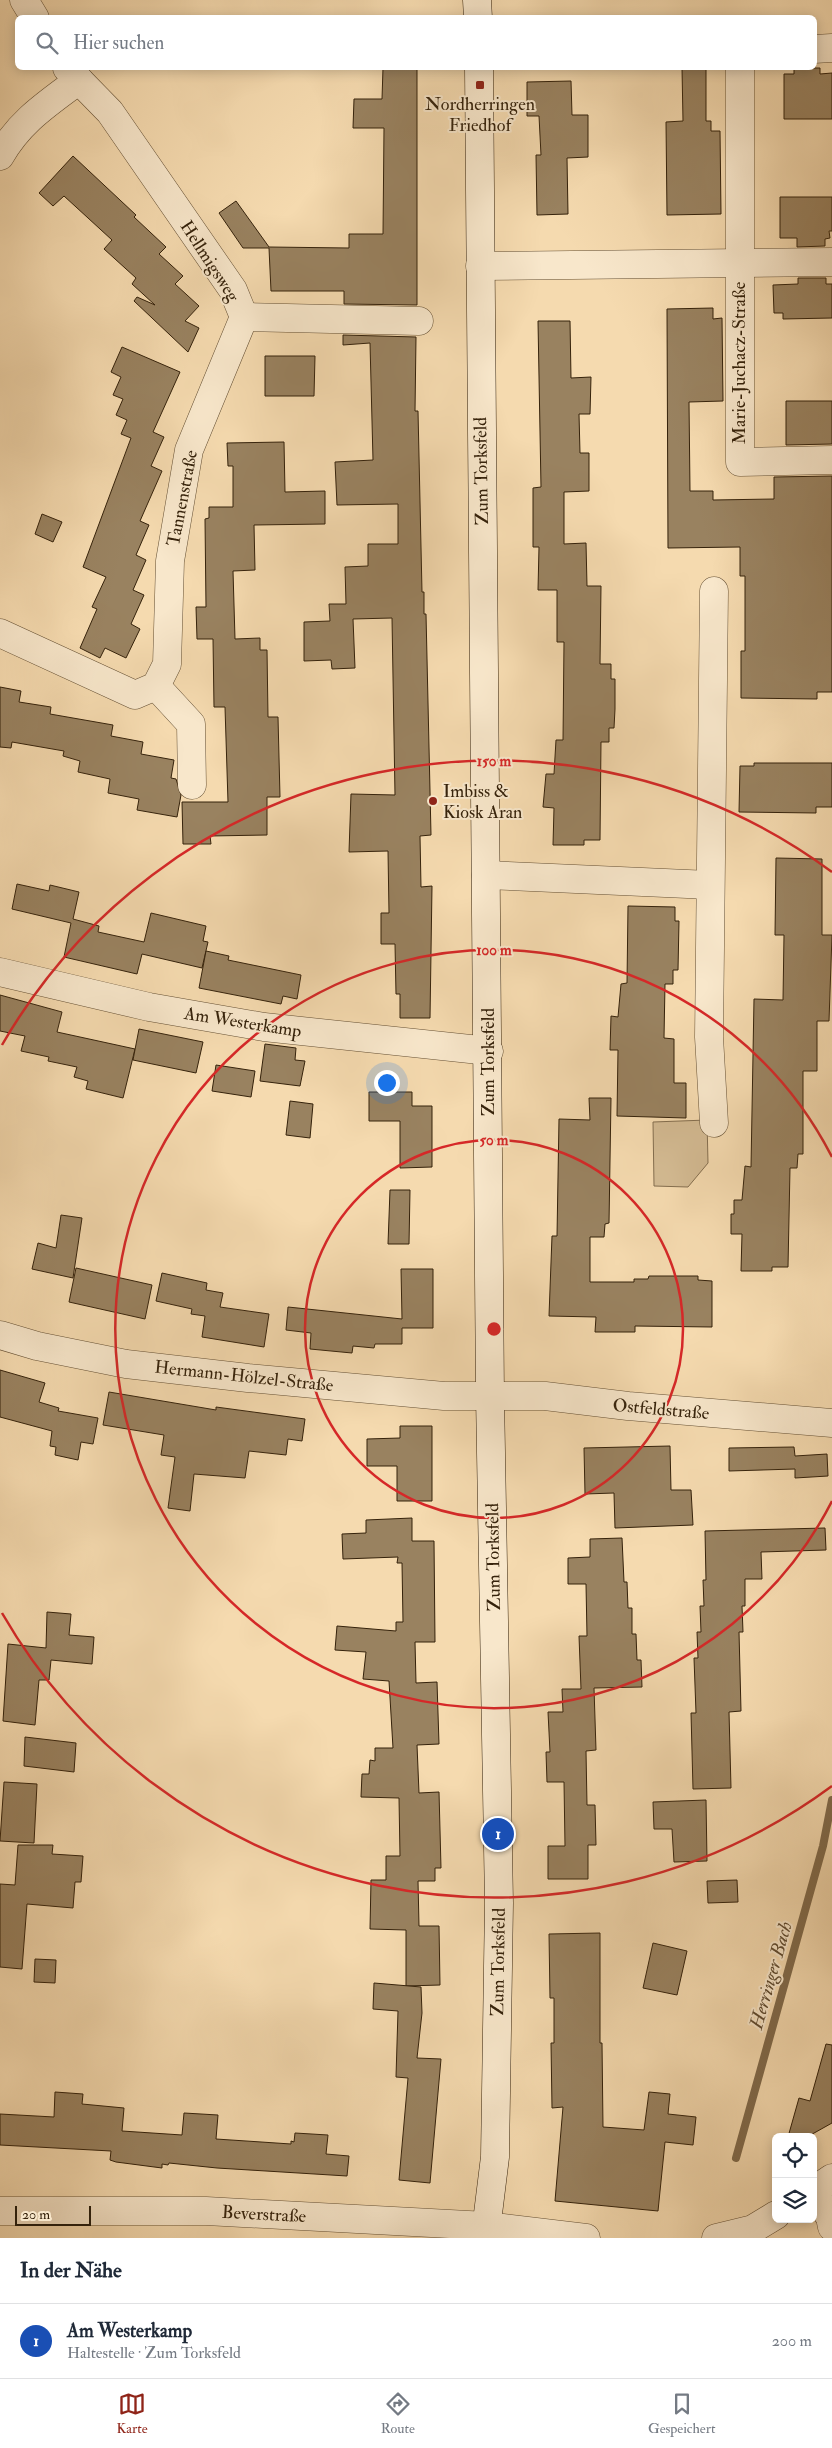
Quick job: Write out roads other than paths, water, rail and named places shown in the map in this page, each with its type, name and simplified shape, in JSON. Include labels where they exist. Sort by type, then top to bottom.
[{"type":"street","points":[[24,0],[33,15]]},
{"type":"street","points":[[477,0],[478,15]]},
{"type":"street","points":[[817,49],[832,48]]},
{"type":"street","name":"Zum Torksfeld","points":[[479,70],[489,1051],[490,1396],[499,1903],[495,2157],[486,2232]]},
{"type":"street","name":"Marie-Juchacz-Straße","points":[[740,70],[738,262],[740,462],[832,460]]},
{"type":"street","points":[[0,156],[11,138],[28,118],[73,74]]},
{"type":"street","name":"Hellmigsweg","points":[[73,74],[110,112],[233,290],[244,317],[420,320]]},
{"type":"street","name":"Marie-Juchacz-Straße","points":[[480,266],[832,262]]},
{"type":"street","name":"Tannenstraße","points":[[156,686],[167,664],[170,561],[189,450],[244,317]]},
{"type":"street","points":[[714,591],[710,885],[710,1037],[714,1124]]},
{"type":"street","points":[[0,633],[135,695],[156,686],[191,724],[192,785]]},
{"type":"street","points":[[486,876],[710,885]]},
{"type":"street","name":"Am Westerkamp","points":[[0,972],[149,1007],[264,1027],[489,1051]]},
{"type":"street","name":"Hermann-Hölzel-Straße","points":[[0,1335],[37,1346],[126,1364],[248,1378],[434,1395],[490,1396]]},
{"type":"street","name":"Ostfeldstraße","points":[[490,1396],[545,1396],[628,1406],[832,1423]]},
{"type":"street","points":[[817,2189],[832,2178]]},
{"type":"street","points":[[817,2198],[830,2217],[832,2227]]},
{"type":"street","name":"Beverstraße","points":[[0,2211],[206,2211],[586,2238]]},
{"type":"street","points":[[716,2238],[753,2229],[772,2217]]},
{"type":"waterway","name":"Herringer Bach","points":[[736,2158],[823,1846],[832,1800]]},
{"type":"place","name":"Nordherringen Friedhof","points":[[480,85]]},
{"type":"place","name":"Imbiss & Kiosk Aran","points":[[433,801]]},
{"type":"place","name":"Am Westerkamp","points":[[498,1834]]}]
